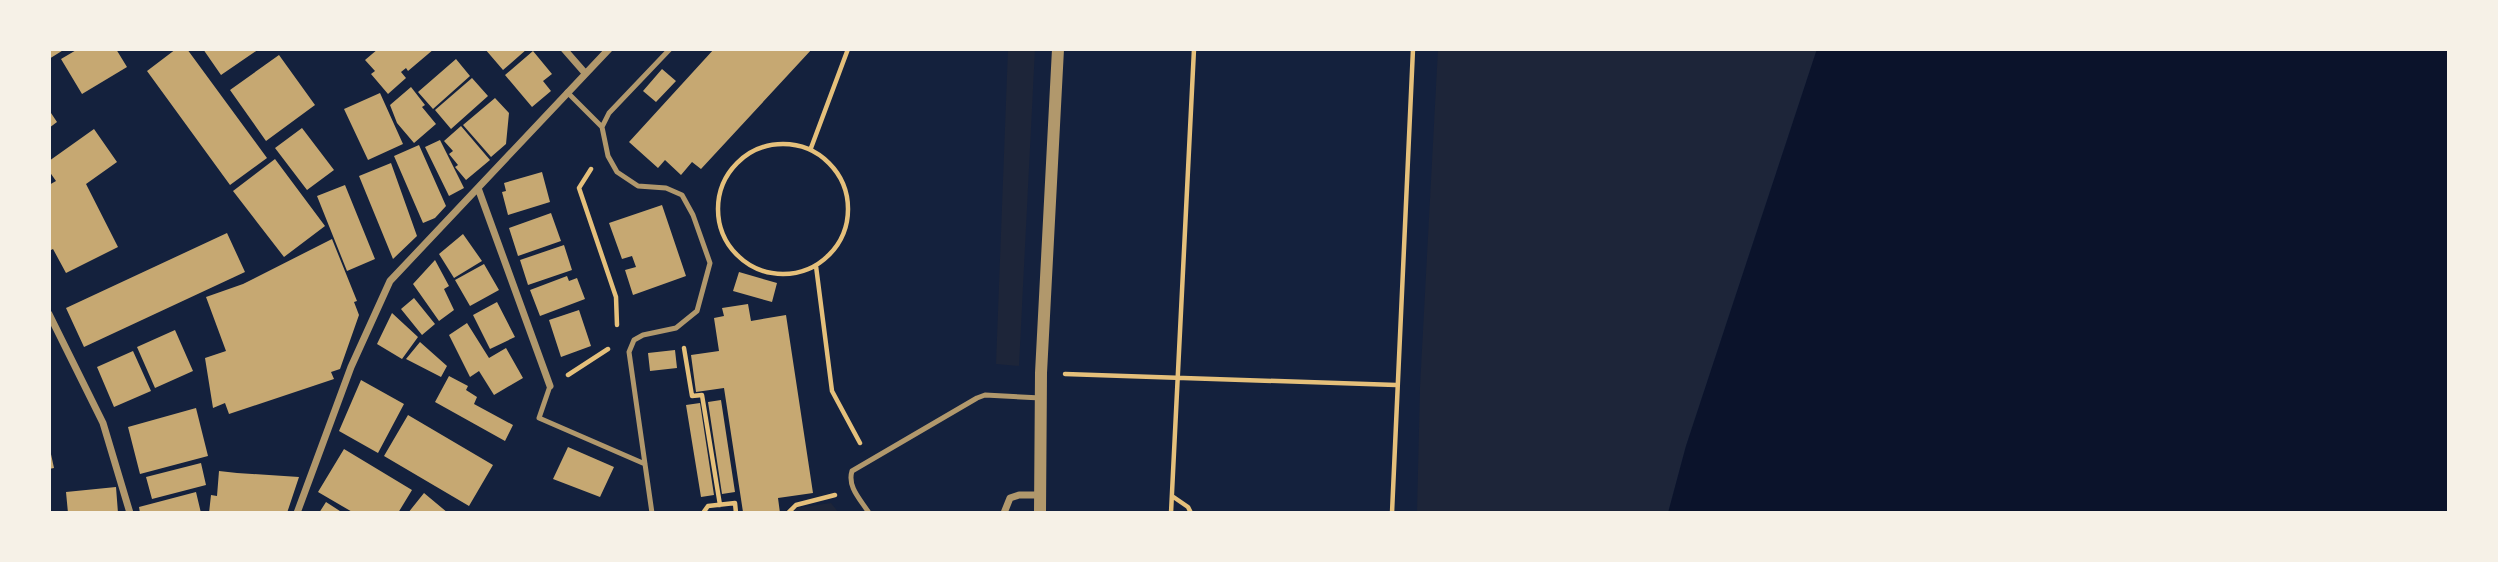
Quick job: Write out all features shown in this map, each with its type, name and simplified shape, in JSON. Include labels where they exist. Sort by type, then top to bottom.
[{"type":"street","points":[[564,49],[585,73]]},
{"type":"street","points":[[298,513],[351,367],[390,281],[609,49]]},
{"type":"street","points":[[1040,513],[1041,398],[1058,49]]},
{"type":"street","points":[[478,188],[550,386]]},
{"type":"street","points":[[49,314],[103,423],[130,513]]},
{"type":"street","points":[[1004,513],[1010,498],[1040,495]]},
{"type":"lane","points":[[602,127],[609,113],[670,49]]},
{"type":"lane","points":[[567,92],[602,127],[608,156],[617,172],[638,186],[666,188],[682,195],[693,215],[710,262],[697,311],[676,328],[643,335],[634,340],[629,352],[652,513]]},
{"type":"lane","points":[[550,386],[539,418],[645,464]]},
{"type":"lane","points":[[869,513],[852,487],[852,471],[985,394],[1041,398]]},
{"type":"path","points":[[811,148],[848,49]]},
{"type":"path","points":[[1171,513],[1194,49]]},
{"type":"path","points":[[1392,513],[1413,49]]},
{"type":"path","points":[[776,143],[811,148],[826,158],[838,172],[846,188],[848,223],[841,240],[816,266],[782,275],[764,272],[734,253],[724,238],[718,212],[722,185],[730,170],[743,157],[758,148],[776,143]]},
{"type":"path","points":[[608,156],[595,163],[579,188],[615,297],[617,327],[629,352]]},
{"type":"path","points":[[816,266],[832,391],[860,443]]},
{"type":"path","points":[[676,328],[684,349],[692,396],[702,395],[720,505]]},
{"type":"path","points":[[550,386],[624,340]]},
{"type":"path","points":[[1066,374],[1396,385]]},
{"type":"path","points":[[788,513],[796,505],[831,496],[852,487]]},
{"type":"path","points":[[1171,495],[1188,507],[1191,513]]},
{"type":"path","points":[[703,513],[708,506],[735,503],[736,513]]},
{"type":"shaded area","points":[[1008,49],[1035,49],[1019,366],[996,364]]},
{"type":"shaded area","points":[[1438,49],[1817,49],[1686,446],[1668,513],[1417,513],[1420,387]]},
{"type":"shaded area","points":[[1817,49],[2449,49],[2449,513],[1668,513],[1686,446]]},
{"type":"shaded area","points":[[831,503],[839,513],[792,513],[797,508]]},
{"type":"building","points":[[49,49],[65,49],[49,59]]},
{"type":"building","points":[[78,49],[116,49],[127,67],[82,94],[61,59]]},
{"type":"building","points":[[176,49],[187,49],[267,158],[230,185],[147,71]]},
{"type":"building","points":[[203,49],[259,49],[221,75]]},
{"type":"building","points":[[378,49],[434,49],[408,71],[406,68],[401,72],[406,78],[388,94],[371,74],[375,71],[365,60]]},
{"type":"building","points":[[485,49],[527,49],[503,70]]},
{"type":"building","points":[[714,49],[812,49],[701,169],[692,162],[681,175],[665,160],[658,168],[629,142]]},
{"type":"building","points":[[533,51],[552,74],[543,81],[551,91],[532,107],[505,75]]},
{"type":"building","points":[[279,55],[315,105],[266,141],[230,90]]},
{"type":"building","points":[[456,59],[470,76],[433,109],[418,92]]},
{"type":"building","points":[[662,69],[676,81],[656,102],[643,91]]},
{"type":"building","points":[[472,78],[488,96],[451,129],[435,110]]},
{"type":"building","points":[[411,87],[436,124],[414,143],[397,123],[390,105]]},
{"type":"building","points":[[380,93],[403,144],[368,160],[344,109]]},
{"type":"building","points":[[495,98],[509,113],[506,144],[491,157],[463,125]]},
{"type":"building","points":[[49,110],[57,122],[49,128]]},
{"type":"building","points":[[461,126],[490,160],[466,180],[455,167],[458,165],[449,154],[453,151],[444,141]]},
{"type":"building","points":[[302,128],[334,170],[307,190],[275,148]]},
{"type":"building","points":[[94,129],[117,162],[86,184],[118,247],[66,273],[53,249],[49,251],[49,185],[56,181],[49,171],[49,161]]},
{"type":"building","points":[[440,140],[464,188],[449,196],[425,147]]},
{"type":"building","points":[[419,145],[446,206],[435,218],[423,223],[394,156]]},
{"type":"building","points":[[275,159],[325,226],[284,257],[233,191]]},
{"type":"building","points":[[391,163],[417,236],[393,259],[359,176]]},
{"type":"building","points":[[542,172],[550,202],[508,215],[502,192],[506,191],[504,183]]},
{"type":"building","points":[[345,185],[375,259],[347,271],[317,196]]},
{"type":"building","points":[[662,205],[686,276],[633,295],[625,270],[636,267],[632,256],[622,259],[609,223]]},
{"type":"building","points":[[551,213],[561,241],[518,256],[509,228]]},
{"type":"building","points":[[227,233],[245,272],[84,347],[66,308]]},
{"type":"building","points":[[463,234],[482,261],[454,278],[439,254]]},
{"type":"building","points":[[332,239],[357,301],[354,302],[359,315],[340,369],[331,372],[334,379],[229,414],[225,403],[213,408],[205,358],[226,351],[206,297],[243,284]]},
{"type":"building","points":[[564,245],[572,270],[528,285],[520,260]]},
{"type":"building","points":[[435,260],[449,286],[444,289],[454,310],[439,321],[413,284]]},
{"type":"building","points":[[484,264],[499,290],[470,306],[455,280]]},
{"type":"building","points":[[739,272],[777,283],[772,302],[733,291]]},
{"type":"building","points":[[567,276],[569,281],[577,278],[585,299],[540,316],[530,290]]},
{"type":"building","points":[[414,298],[435,324],[422,335],[401,309]]},
{"type":"building","points":[[497,302],[515,337],[490,349],[473,315]]},
{"type":"building","points":[[748,304],[751,321],[786,315],[813,493],[778,498],[780,513],[743,512],[724,388],[696,392],[691,355],[719,351],[714,318],[724,316],[722,308]]},
{"type":"building","points":[[579,310],[591,346],[561,357],[549,320]]},
{"type":"building","points":[[392,313],[418,337],[402,359],[377,344]]},
{"type":"building","points":[[467,323],[489,358],[506,348],[523,378],[494,395],[479,371],[470,377],[449,335]]},
{"type":"building","points":[[175,330],[193,371],[155,388],[137,347]]},
{"type":"building","points":[[420,342],[447,366],[441,377],[406,359]]},
{"type":"building","points":[[675,350],[677,368],[650,371],[648,353]]},
{"type":"building","points":[[133,351],[151,391],[114,407],[97,367]]},
{"type":"building","points":[[449,376],[468,386],[466,390],[477,397],[474,404],[513,425],[505,441],[435,402]]},
{"type":"building","points":[[361,380],[404,404],[378,453],[339,431]]},
{"type":"building","points":[[721,400],[735,492],[722,494],[708,402]]},
{"type":"building","points":[[700,403],[714,495],[701,497],[686,405]]},
{"type":"building","points":[[196,408],[208,456],[140,474],[128,427]]},
{"type":"building","points":[[408,415],[493,465],[469,506],[384,456]]},
{"type":"building","points":[[49,445],[54,468],[49,469]]},
{"type":"building","points":[[568,447],[614,467],[600,497],[553,479]]},
{"type":"building","points":[[344,449],[412,490],[398,513],[354,513],[318,492]]},
{"type":"building","points":[[201,463],[206,485],[152,499],[146,477]]},
{"type":"building","points":[[219,471],[299,477],[287,513],[209,513],[211,495],[217,496]]},
{"type":"building","points":[[116,487],[118,513],[68,513],[66,492]]},
{"type":"building","points":[[196,492],[201,513],[140,513],[139,507]]},
{"type":"building","points":[[424,493],[448,513],[408,513]]},
{"type":"building","points":[[326,502],[343,513],[319,513]]}]
